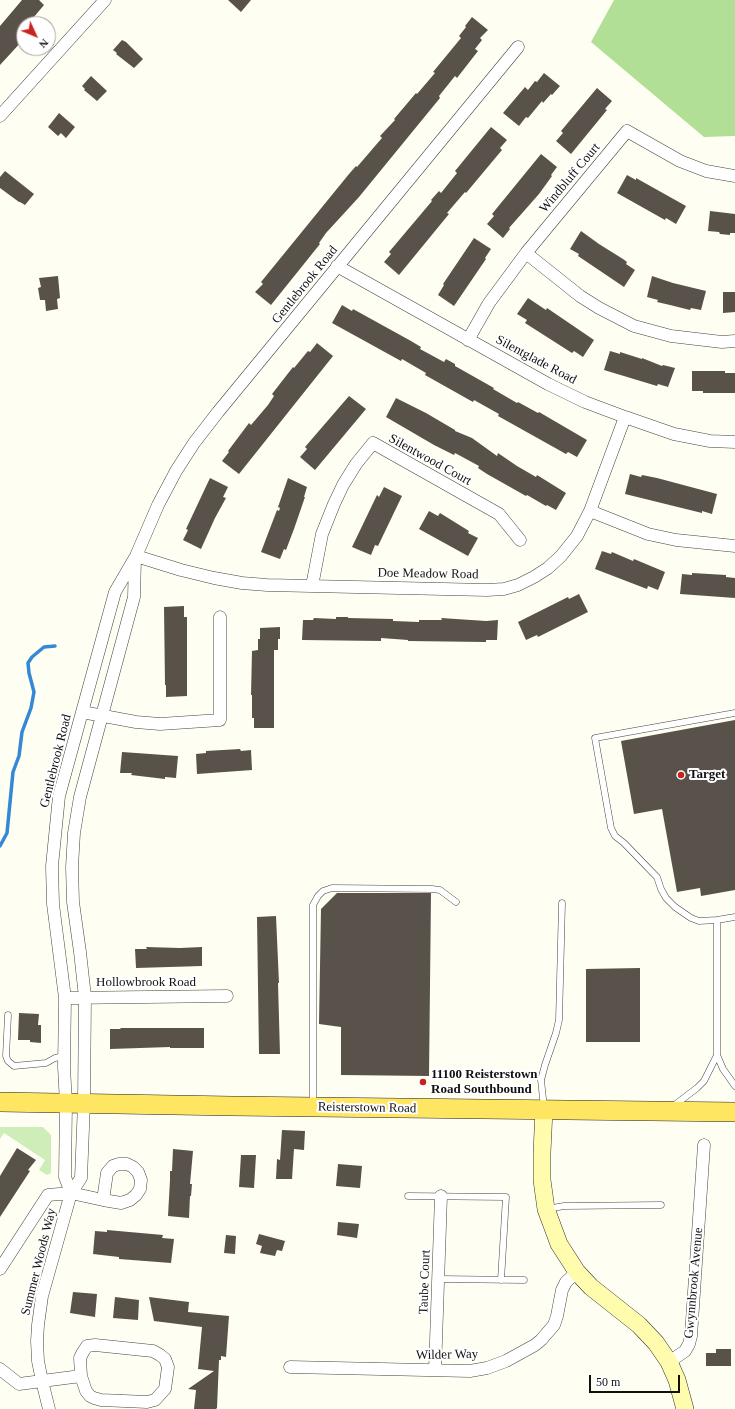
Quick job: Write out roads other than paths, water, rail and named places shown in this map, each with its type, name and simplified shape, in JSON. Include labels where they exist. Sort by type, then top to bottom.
[{"type":"main road","name":"Reisterstown Road","points":[[0,1102],[735,1112]]},
{"type":"street","points":[[0,116],[105,0]]},
{"type":"street","name":"Gentlebrook Road","points":[[66,1102],[64,1056],[65,998],[53,904],[52,866],[59,796],[115,592],[136,556],[158,505],[194,443],[518,47]]},
{"type":"street","name":"Windbluff Court","points":[[468,340],[489,303],[526,253],[627,131],[680,161],[706,170],[735,176]]},
{"type":"street","points":[[526,253],[580,296],[599,308],[634,326],[672,336],[722,342],[735,341]]},
{"type":"street","name":"Silentglade Road","points":[[338,266],[468,340],[548,384],[585,402],[674,434],[710,441],[735,442]]},
{"type":"street","name":"Doe Meadow Road","points":[[136,556],[181,570],[214,578],[267,585],[486,590],[511,587],[534,577],[548,568],[561,556],[577,536],[590,511],[625,417]]},
{"type":"street","name":"Silentwood Court","points":[[312,586],[322,534],[334,504],[343,485],[356,464],[373,443],[499,514],[520,540]]},
{"type":"street","points":[[590,511],[655,535],[701,544],[735,546]]},
{"type":"street","name":"Gentlebrook Road","points":[[84,1103],[85,997],[73,902],[72,867],[74,833],[80,797],[134,598],[136,556]]},
{"type":"street","points":[[82,712],[136,722],[160,724],[220,720],[220,617]]},
{"type":"street","name":"Hollowbrook Road","points":[[65,998],[228,996]]},
{"type":"street","points":[[66,1102],[64,1177],[71,1193]]},
{"type":"street","name":"Summer Woods Way","points":[[49,1409],[38,1361],[37,1342],[39,1318],[42,1296],[71,1193],[81,1178],[84,1103]]},
{"type":"street","points":[[544,1110],[542,1173],[546,1209],[559,1244],[577,1272],[591,1287],[639,1326],[656,1343],[669,1362],[677,1380],[685,1409]]},
{"type":"street","name":"Gwynnbrook Avenue","points":[[669,1362],[685,1351],[691,1336],[704,1145]]},
{"type":"street","points":[[0,1269],[48,1195],[71,1193],[103,1200]]},
{"type":"street","name":"Taube Court","points":[[435,1370],[441,1196]]},
{"type":"street","name":"Wilder Way","points":[[290,1367],[470,1371],[487,1368],[506,1361],[535,1345],[544,1337],[554,1325],[562,1290],[566,1282],[577,1272]]},
{"type":"street","points":[[95,1345],[152,1351],[165,1359],[168,1367],[165,1389],[155,1400],[147,1402],[101,1400],[94,1398],[86,1391],[81,1376],[80,1358],[87,1346],[95,1345]]},
{"type":"street","points":[[0,1369],[19,1384],[81,1376]]},
{"type":"lane","points":[[735,713],[595,738],[611,828],[615,836],[624,843],[657,878],[666,898],[675,907],[691,918],[699,921],[717,920],[735,916]]},
{"type":"lane","points":[[313,1107],[313,905],[318,896],[323,891],[332,888],[432,889],[440,890],[456,902]]},
{"type":"lane","points":[[544,1110],[542,1080],[545,1065],[559,1020],[562,903]]},
{"type":"lane","points":[[717,920],[717,1055],[723,1069],[735,1086]]},
{"type":"lane","points":[[8,1015],[6,1056],[8,1062],[14,1066],[46,1064],[54,1058],[64,1056]]},
{"type":"lane","points":[[666,1111],[704,1081],[717,1055]]},
{"type":"lane","points":[[408,1196],[506,1197],[501,1280]]},
{"type":"lane","points":[[546,1209],[564,1206],[661,1204]]},
{"type":"lane","points":[[439,1279],[524,1280]]},
{"type":"waterway","points":[[0,846],[7,833],[13,772],[19,756],[22,732],[31,708],[34,692],[28,663],[32,657],[44,647],[55,646]]},
{"type":"place","name":"Target","points":[[681,775]]},
{"type":"place","name":"11100 Reisterstown Road Southbound","points":[[423,1082]]}]
